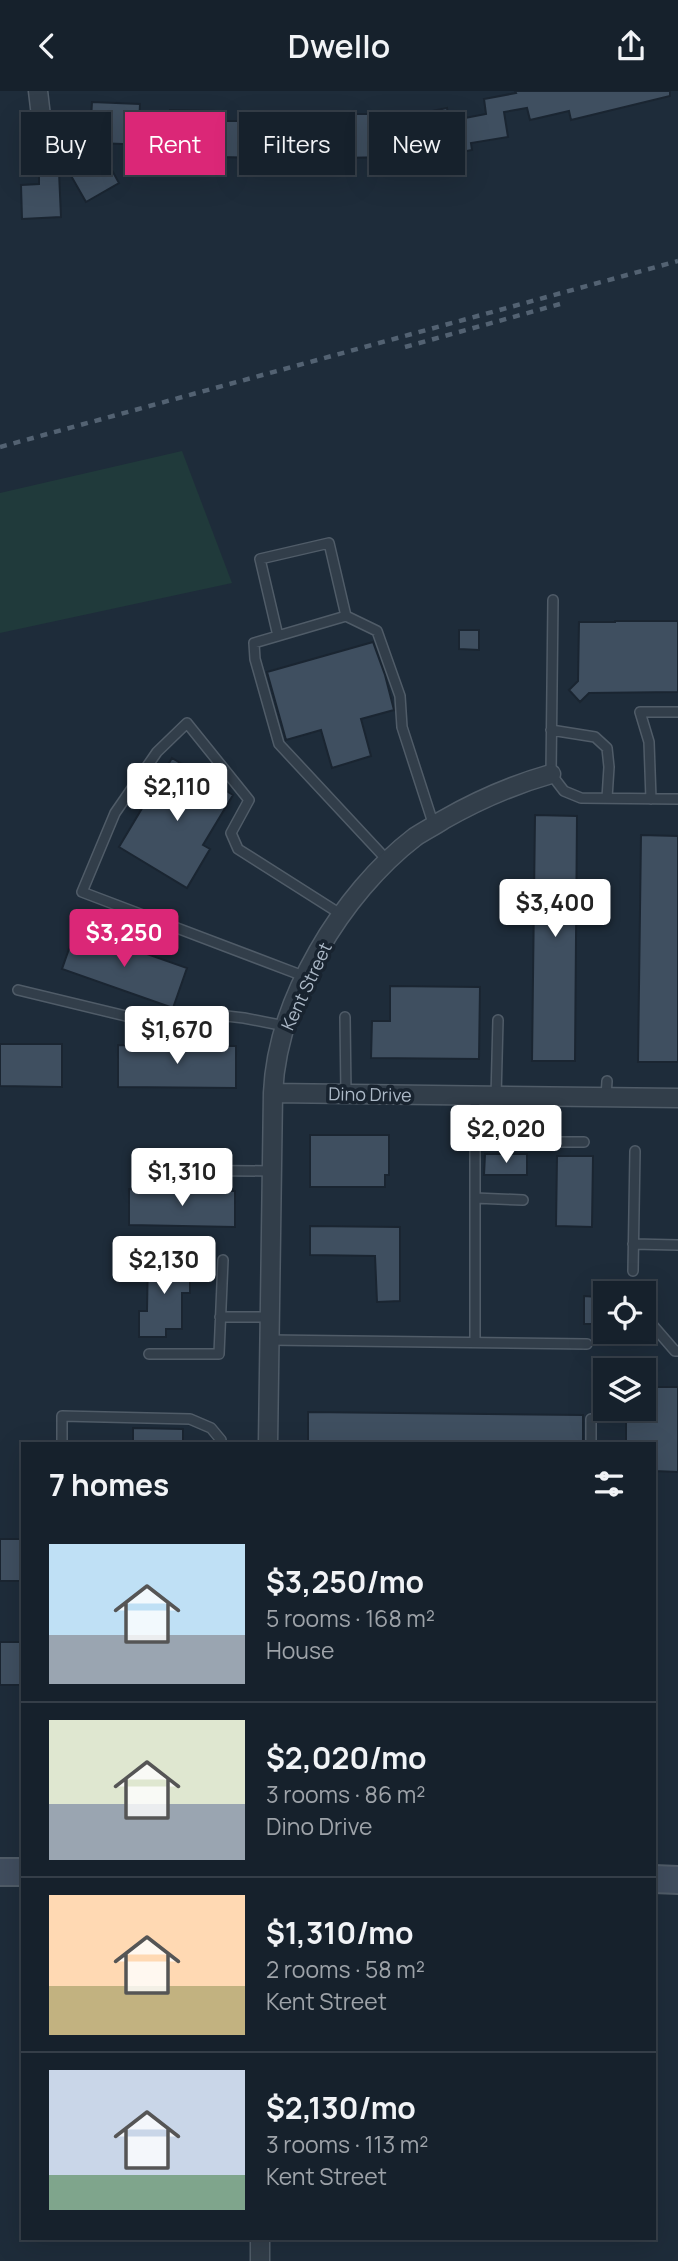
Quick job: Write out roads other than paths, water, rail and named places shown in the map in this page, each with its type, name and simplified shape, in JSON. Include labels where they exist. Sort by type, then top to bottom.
[{"type":"main road","points":[[0,1872],[21,1872]]},
{"type":"main road","points":[[656,1879],[678,1880]]},
{"type":"street","points":[[38,91],[40,112]]},
{"type":"street","name":"Kent Street","points":[[268,1442],[273,1093],[274,1073],[285,1026],[313,960],[363,887],[388,861],[417,836],[482,799],[516,784],[551,774]]},
{"type":"street","name":"Dino Drive","points":[[273,1093],[542,1097],[607,1089],[678,1098]]},
{"type":"street","points":[[678,1874],[678,1880]]},
{"type":"street","points":[[260,2240],[260,2261]]},
{"type":"lane","points":[[278,636],[260,559],[329,543],[346,616]]},
{"type":"lane","points":[[554,600],[551,774],[564,791],[581,798],[678,799]]},
{"type":"lane","points":[[388,861],[278,744],[255,659],[254,643],[346,616],[377,631],[400,696],[402,727],[434,826]]},
{"type":"lane","points":[[651,799],[649,742],[640,712],[678,712]]},
{"type":"lane","points":[[306,977],[82,892],[115,813],[157,751],[187,723],[249,800],[231,833],[237,849],[342,915]]},
{"type":"lane","points":[[551,730],[595,737],[607,748],[607,799]]},
{"type":"lane","points":[[18,991],[163,1025],[200,1013],[244,1017],[285,1026]]},
{"type":"lane","points":[[345,1017],[346,1094]]},
{"type":"lane","points":[[496,1097],[498,1020]]},
{"type":"lane","points":[[475,1096],[475,1341]]},
{"type":"lane","points":[[542,1097],[542,1142],[584,1142]]},
{"type":"lane","points":[[633,1271],[635,1151]]},
{"type":"lane","points":[[141,1170],[272,1171]]},
{"type":"lane","points":[[475,1198],[523,1200]]},
{"type":"lane","points":[[633,1244],[678,1245]]},
{"type":"lane","points":[[149,1354],[219,1354],[223,1260]]},
{"type":"lane","points":[[220,1317],[270,1317]]},
{"type":"lane","points":[[656,1329],[678,1350]]},
{"type":"lane","points":[[269,1340],[587,1343]]},
{"type":"lane","points":[[62,1442],[62,1416],[190,1419],[211,1428],[221,1442]]},
{"type":"lane","points":[[591,1419],[591,1442]]},
{"type":"railway","points":[[0,447],[678,261]]},
{"type":"railway","points":[[405,347],[560,304]]}]
